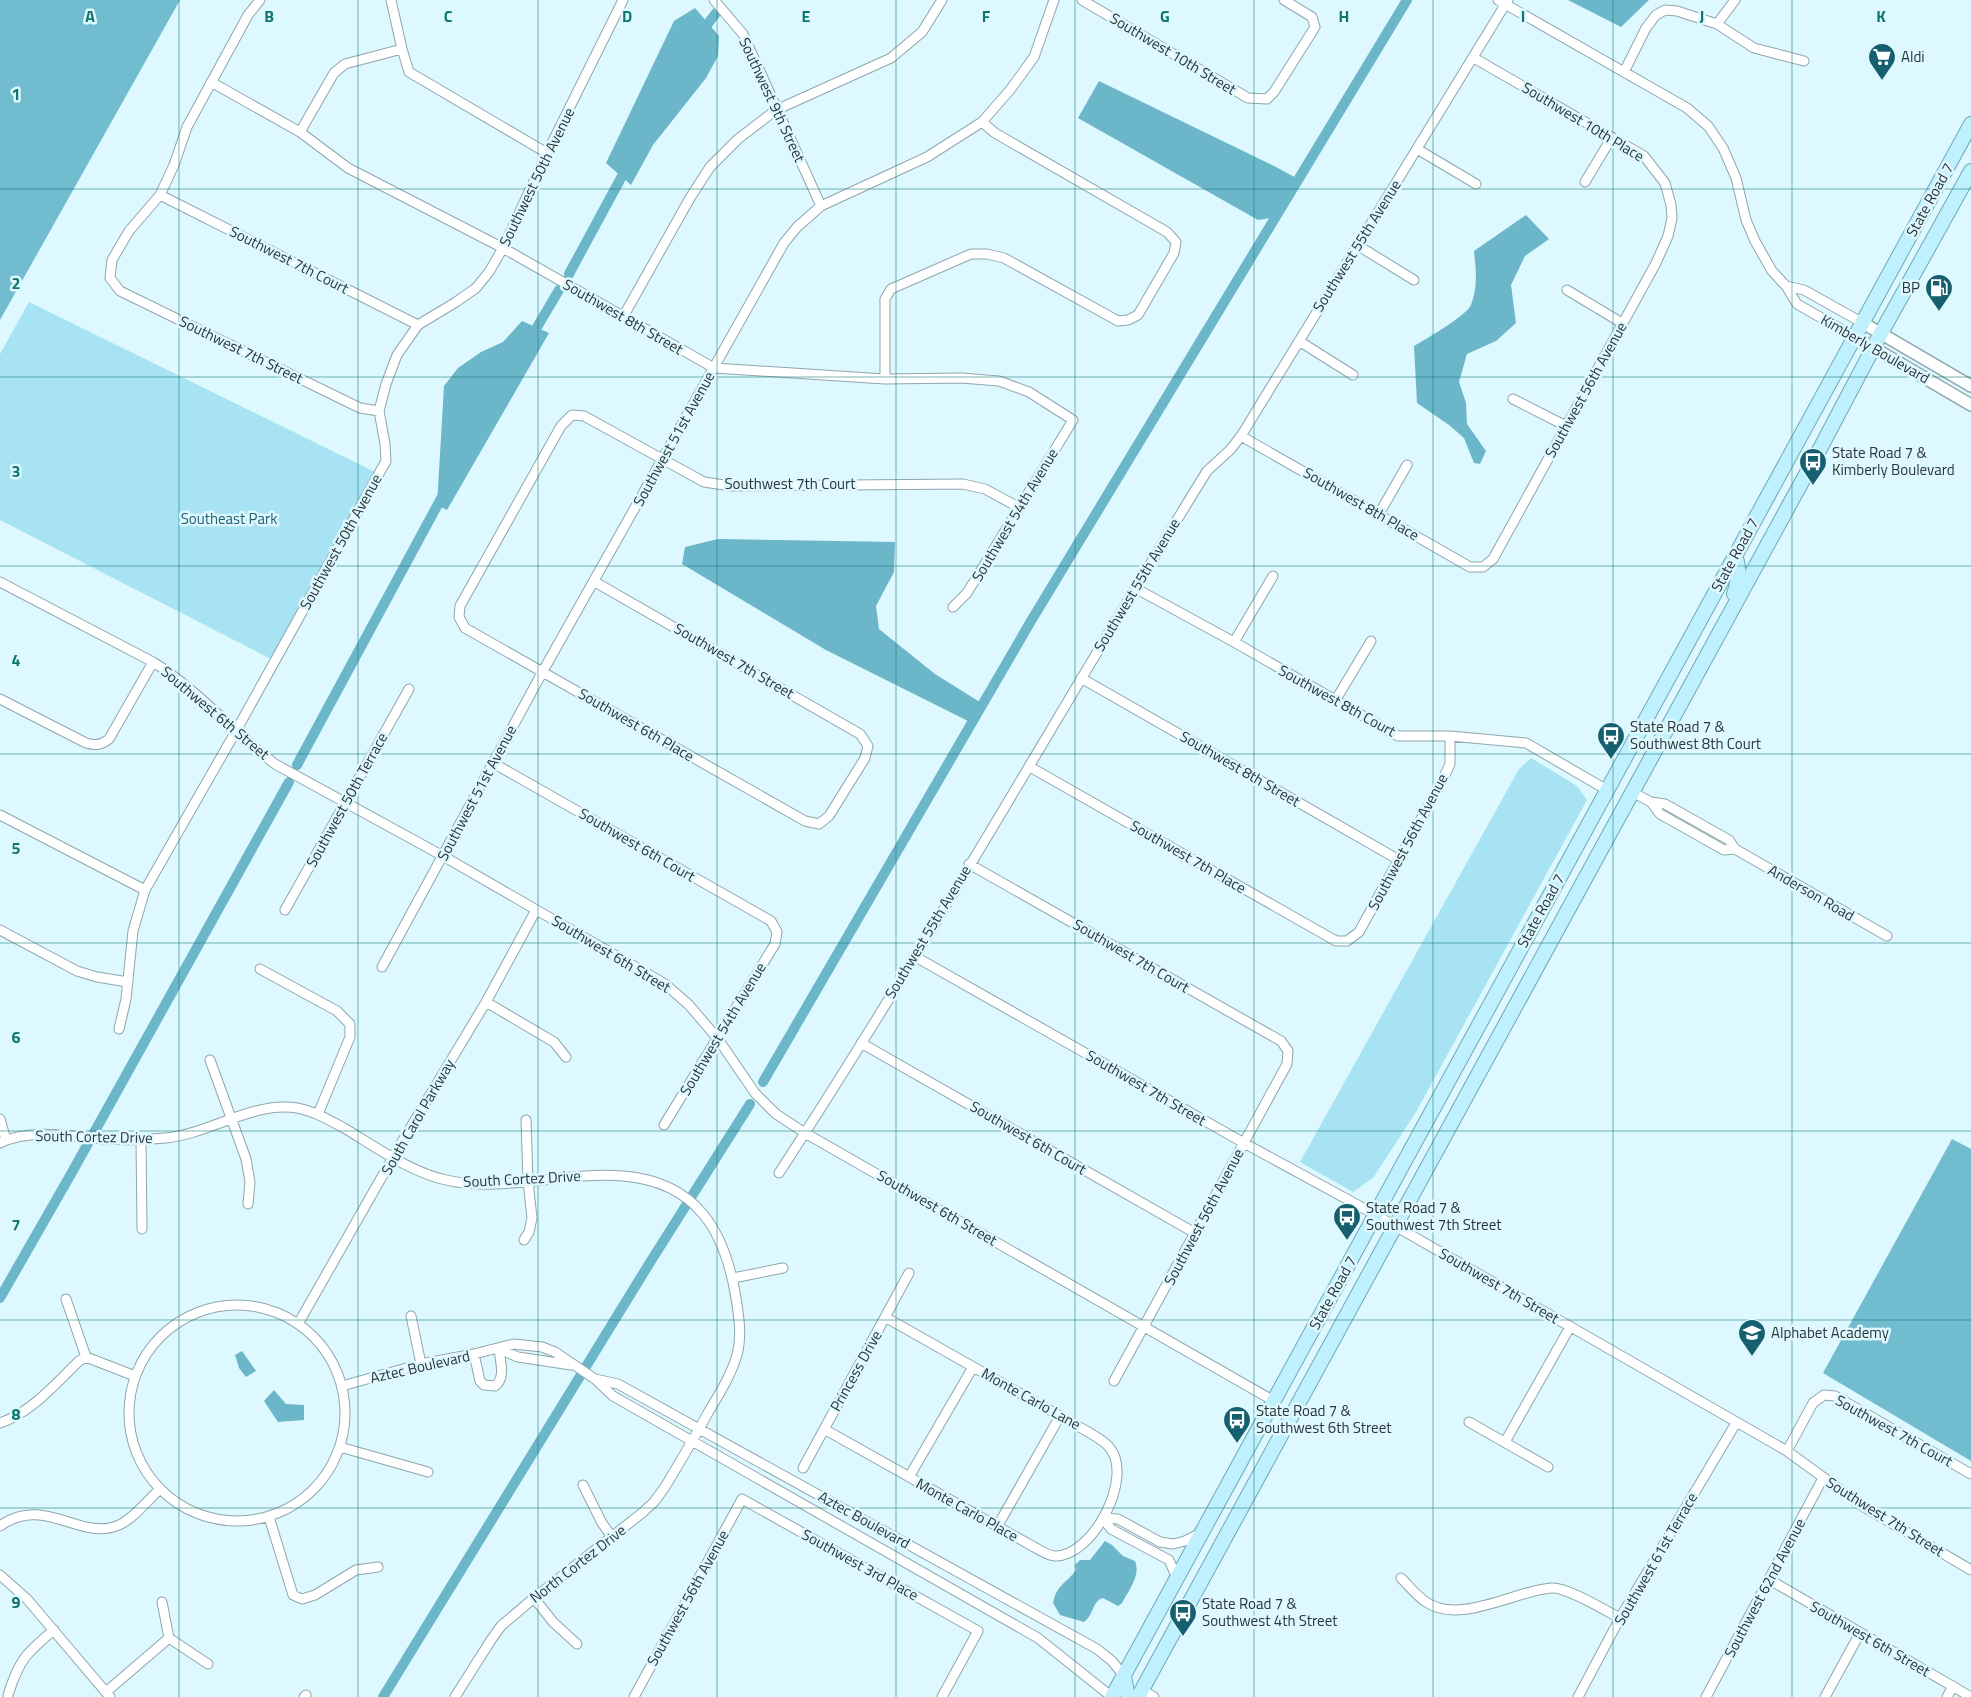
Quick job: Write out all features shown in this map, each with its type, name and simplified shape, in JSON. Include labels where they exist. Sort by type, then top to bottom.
[{"type":"main road","name":"State Road 7","points":[[1112,1697],[1971,124]]},
{"type":"main road","name":"State Road 7","points":[[1140,1694],[1873,347],[1971,172]]},
{"type":"main road","points":[[1726,620],[1739,579],[1735,555]]},
{"type":"main road","points":[[1627,755],[1625,772],[1632,792]]},
{"type":"main road","points":[[1606,840],[1613,808],[1607,790]]},
{"type":"main road","points":[[1274,1401],[1279,1409],[1280,1417],[1275,1445]]},
{"type":"main road","points":[[1140,1645],[1136,1674],[1140,1694]]},
{"type":"main road","points":[[1124,1676],[1128,1697]]},
{"type":"street","points":[[160,195],[174,165],[187,127],[248,15],[260,0]]},
{"type":"street","points":[[391,0],[409,72],[548,153]]},
{"type":"street","name":"Southwest 50th Avenue","points":[[119,1029],[128,982],[134,932],[145,890],[386,461],[386,444],[379,411],[397,354],[418,325],[476,288],[489,272],[503,248],[623,0]]},
{"type":"street","name":"Southwest 9th Street","points":[[714,0],[743,34],[821,206]]},
{"type":"street","points":[[623,317],[690,198],[710,167],[738,139],[776,110],[891,58],[922,32],[942,0]]},
{"type":"street","name":"Southwest 51st Avenue","points":[[382,967],[543,671],[595,582],[784,243],[797,226],[821,206],[927,157],[982,122],[1010,90],[1034,57],[1054,0]]},
{"type":"street","name":"Southwest 10th Street","points":[[1082,0],[1248,98],[1267,99],[1274,92],[1315,27],[1312,17],[1284,0]]},
{"type":"street","points":[[1717,24],[1735,0]]},
{"type":"street","name":"Southwest 55th Avenue","points":[[779,1173],[1030,768],[1081,678],[1207,471],[1230,450],[1240,436],[1474,58],[1504,1]]},
{"type":"street","name":"Kimberly Boulevard","points":[[1504,1],[1687,108],[1708,126],[1723,148],[1736,178],[1746,220],[1755,241],[1772,271],[1786,286],[1797,304],[1971,405]]},
{"type":"street","points":[[1624,72],[1646,28],[1656,15],[1666,10],[1677,11],[1717,24],[1754,48],[1804,61]]},
{"type":"street","points":[[300,132],[334,74],[345,64],[402,49]]},
{"type":"street","name":"Southwest 10th Place","points":[[1474,58],[1644,156],[1665,183],[1671,205]]},
{"type":"street","name":"Southwest 8th Street","points":[[211,82],[300,132],[348,168],[503,248],[714,368],[885,379],[961,378],[999,381],[1029,392],[1073,420]]},
{"type":"street","points":[[885,379],[885,299],[891,289],[971,254],[987,254],[1004,258],[1118,321],[1128,320],[1138,315],[1174,253],[1176,242],[1167,232],[994,132],[982,122]]},
{"type":"street","points":[[1586,182],[1612,137]]},
{"type":"street","points":[[1417,149],[1476,184]]},
{"type":"street","name":"Southwest 7th Street","points":[[160,195],[129,231],[112,260],[110,278],[120,290],[360,408],[379,411]]},
{"type":"street","name":"Southwest 7th Court","points":[[160,195],[418,325]]},
{"type":"street","name":"Southwest 56th Avenue","points":[[1483,568],[1493,559],[1656,263],[1668,236],[1672,218],[1671,205]]},
{"type":"street","points":[[1357,245],[1414,280]]},
{"type":"street","name":"Kimberly Boulevard","points":[[1786,286],[1804,290],[1971,386]]},
{"type":"street","points":[[1567,290],[1622,323]]},
{"type":"street","points":[[1299,341],[1353,375]]},
{"type":"street","points":[[1513,398],[1566,426]]},
{"type":"street","name":"Southwest 7th Court","points":[[459,617],[460,606],[561,426],[572,415],[584,416],[704,482],[731,486],[963,484],[985,488],[1020,508]]},
{"type":"street","name":"Southwest 54th Avenue","points":[[953,607],[967,593],[1073,420]]},
{"type":"street","name":"Southwest 8th Place","points":[[1240,436],[1470,567],[1483,568]]},
{"type":"street","points":[[1379,514],[1408,465]]},
{"type":"street","points":[[1234,642],[1273,576]]},
{"type":"street","name":"Southwest 6th Street","points":[[0,582],[172,673],[275,764],[443,856],[665,984],[689,1005],[718,1039],[755,1093],[776,1114],[805,1133],[1274,1401]]},
{"type":"street","name":"Southwest 7th Street","points":[[595,582],[860,734],[868,746],[865,758],[829,816],[819,824]]},
{"type":"street","name":"Southwest 8th Court","points":[[1135,588],[1398,736],[1450,736],[1526,743],[1607,790]]},
{"type":"street","name":"Southwest 6th Place","points":[[459,617],[465,628],[805,821],[819,824]]},
{"type":"street","points":[[1335,702],[1371,641]]},
{"type":"street","points":[[0,699],[86,743],[102,744],[109,739],[154,662]]},
{"type":"street","name":"Southwest 8th Street","points":[[1081,678],[1399,860]]},
{"type":"street","name":"Southwest 50th Terrace","points":[[285,910],[409,689]]},
{"type":"street","name":"Southwest 56th Avenue","points":[[1347,941],[1359,932],[1450,764],[1450,736]]},
{"type":"street","name":"Southwest 6th Court","points":[[493,763],[771,921],[777,932]]},
{"type":"street","name":"Southwest 7th Place","points":[[1030,768],[1336,941],[1347,941]]},
{"type":"street","name":"Anderson Road","points":[[1632,792],[1651,802],[1660,814],[1724,850],[1736,849],[1887,936]]},
{"type":"street","points":[[0,815],[145,890]]},
{"type":"street","name":"Southwest 7th Court","points":[[969,864],[1282,1041],[1288,1051]]},
{"type":"street","name":"South Carol Parkway","points":[[298,1324],[486,1002],[536,910]]},
{"type":"street","points":[[0,930],[77,971],[97,977],[128,982]]},
{"type":"street","name":"Southwest 54th Avenue","points":[[664,1126],[775,944],[777,932]]},
{"type":"street","name":"Southwest 7th Street","points":[[914,956],[1244,1143],[1376,1215],[1787,1451],[1864,1508],[1971,1570]]},
{"type":"street","points":[[260,969],[338,1011],[350,1024],[350,1037],[318,1114]]},
{"type":"street","points":[[486,1002],[554,1042],[566,1057]]},
{"type":"street","name":"Southwest 6th Court","points":[[861,1043],[1195,1233]]},
{"type":"street","name":"Southwest 56th Avenue","points":[[1114,1381],[1287,1064],[1288,1051]]},
{"type":"street","points":[[210,1060],[246,1159],[250,1182],[248,1204]]},
{"type":"street","name":"South Cortez Drive","points":[[3,1141],[35,1136],[141,1140],[186,1135],[262,1110],[278,1107],[297,1108],[318,1114],[428,1174],[459,1183],[476,1184],[623,1176],[640,1178],[656,1183],[682,1196],[701,1210],[719,1237],[733,1278],[740,1333],[738,1351],[725,1384],[699,1429]]},
{"type":"street","points":[[0,1119],[3,1141]]},
{"type":"street","points":[[524,1240],[529,1232],[532,1218],[528,1181],[526,1120]]},
{"type":"street","points":[[141,1140],[142,1229]]},
{"type":"street","points":[[733,1278],[783,1268]]},
{"type":"street","name":"Princess Drive","points":[[802,1468],[909,1273]]},
{"type":"street","points":[[66,1299],[86,1357]]},
{"type":"street","points":[[236,1305],[252,1307],[284,1316],[298,1324],[313,1337],[325,1351],[335,1368],[342,1386],[345,1413],[340,1447],[327,1474],[308,1496],[289,1508],[269,1517],[240,1521],[210,1518],[183,1507],[160,1488],[142,1464],[131,1436],[129,1405],[136,1376],[151,1347],[162,1335],[175,1325],[204,1310],[236,1305]]},
{"type":"street","points":[[411,1316],[421,1364]]},
{"type":"street","name":"Monte Carlo Lane","points":[[885,1317],[1090,1433],[1110,1447],[1115,1460],[1116,1474],[1112,1503],[1103,1518]]},
{"type":"street","points":[[1504,1442],[1570,1327]]},
{"type":"street","name":"Aztec Boulevard","points":[[342,1386],[421,1364],[499,1349],[514,1344],[542,1347],[555,1352],[573,1366],[595,1378],[618,1384],[1097,1649],[1112,1661],[1124,1676]]},
{"type":"street","points":[[474,1354],[480,1381],[484,1385],[495,1386],[499,1384],[502,1378],[499,1349]]},
{"type":"street","name":"Aztec Boulevard","points":[[499,1349],[518,1357],[573,1366]]},
{"type":"street","points":[[86,1357],[136,1376]]},
{"type":"street","points":[[0,1423],[12,1419],[28,1409],[79,1361],[86,1357]]},
{"type":"street","points":[[910,1477],[973,1367]]},
{"type":"street","name":"Aztec Boulevard","points":[[595,1378],[613,1396],[1038,1638],[1112,1697]]},
{"type":"street","name":"Southwest 7th Court","points":[[1787,1451],[1813,1403],[1824,1395],[1835,1396],[1971,1474]]},
{"type":"street","points":[[997,1527],[1060,1416]]},
{"type":"street","points":[[1469,1422],[1548,1467]]},
{"type":"street","name":"Southwest 61st Terrace","points":[[1578,1697],[1620,1618],[1736,1422]]},
{"type":"street","name":"North Cortez Drive","points":[[455,1697],[501,1626],[654,1502],[665,1488],[699,1429]]},
{"type":"street","name":"Monte Carlo Place","points":[[824,1429],[997,1527],[1053,1556],[1062,1555],[1077,1549],[1096,1530],[1103,1518]]},
{"type":"street","points":[[340,1447],[428,1472]]},
{"type":"street","points":[[756,1477],[761,1464]]},
{"type":"street","name":"Southwest 62nd Avenue","points":[[1706,1697],[1823,1478]]},
{"type":"street","points":[[583,1484],[602,1524],[612,1537]]},
{"type":"street","points":[[0,1526],[21,1516],[38,1514],[92,1527],[102,1528],[117,1525],[126,1520],[160,1488]]},
{"type":"street","name":"Southwest 56th Avenue","points":[[634,1697],[742,1499]]},
{"type":"street","name":"Southwest 3rd Place","points":[[742,1499],[978,1631],[942,1697]]},
{"type":"street","points":[[269,1517],[293,1595],[302,1599],[315,1595],[356,1570],[378,1567]]},
{"type":"street","points":[[1103,1518],[1118,1519],[1160,1542],[1173,1544],[1186,1541],[1202,1533]]},
{"type":"street","points":[[1103,1518],[1111,1529],[1169,1560],[1177,1578]]},
{"type":"street","points":[[0,1575],[27,1599],[108,1694],[169,1638]]},
{"type":"street","points":[[1401,1578],[1426,1603],[1450,1611],[1477,1607],[1553,1587],[1575,1594],[1620,1618]]},
{"type":"street","name":"Southwest 6th Street","points":[[1770,1580],[1971,1697]]},
{"type":"street","points":[[534,1598],[553,1622],[577,1644]]},
{"type":"street","points":[[162,1602],[169,1638],[208,1664]]},
{"type":"street","points":[[8,1695],[15,1672],[22,1659],[54,1630]]},
{"type":"street","points":[[1825,1697],[1860,1633]]},
{"type":"street","points":[[1947,1697],[1953,1686]]},
{"type":"street","points":[[1140,1694],[1154,1697]]},
{"type":"green space","name":"Southeast Park","points":[[29,302],[377,473],[273,660],[0,520],[0,354]]},
{"type":"green space","points":[[1531,758],[1577,786],[1587,800],[1416,1112],[1373,1178],[1353,1192],[1300,1162],[1519,769]]},
{"type":"shaded area","points":[[0,0],[180,0],[0,320]]},
{"type":"shaded area","points":[[1568,0],[1649,0],[1621,27]]},
{"type":"shaded area","points":[[695,8],[719,36],[718,56],[706,78],[653,145],[631,185],[606,163],[674,21]]},
{"type":"shaded area","points":[[1099,81],[1298,179],[1276,217],[1258,220],[1078,118]]},
{"type":"shaded area","points":[[1526,215],[1549,239],[1525,256],[1511,285],[1516,323],[1496,341],[1467,354],[1459,382],[1466,403],[1467,424],[1486,451],[1480,464],[1474,463],[1464,438],[1417,403],[1414,346],[1468,310],[1476,285],[1474,251]]},
{"type":"shaded area","points":[[522,321],[549,333],[447,510],[437,505],[444,386],[458,368],[481,352],[503,342]]},
{"type":"shaded area","points":[[718,539],[895,542],[894,572],[876,606],[879,629],[935,674],[983,704],[972,723],[826,650],[682,564],[685,547]]},
{"type":"shaded area","points":[[1952,1139],[1971,1149],[1971,1461],[1823,1373]]},
{"type":"shaded area","points":[[242,1351],[256,1371],[246,1377],[239,1368],[235,1355]]},
{"type":"shaded area","points":[[274,1390],[286,1404],[304,1405],[304,1420],[278,1422],[264,1401]]},
{"type":"shaded area","points":[[1105,1541],[1123,1556],[1135,1561],[1135,1577],[1122,1603],[1118,1606],[1103,1598],[1099,1600],[1090,1616],[1084,1622],[1060,1615],[1053,1603],[1057,1592],[1076,1570],[1075,1565],[1080,1560],[1090,1560]]},
{"type":"waterway","points":[[763,1082],[1031,621],[1407,0]]},
{"type":"waterway","points":[[700,34],[716,13]]},
{"type":"waterway","points":[[569,274],[628,165]]},
{"type":"waterway","points":[[530,339],[559,290]]},
{"type":"waterway","points":[[297,765],[444,493]]},
{"type":"waterway","points":[[0,1298],[289,782]]},
{"type":"waterway","points":[[383,1697],[649,1264],[750,1104]]},
{"type":"place","name":"Aldi","points":[[1882,81]]},
{"type":"place","name":"BP","points":[[1939,312]]},
{"type":"place","name":"State Road 7 & Kimberly Boulevard","points":[[1813,486]]},
{"type":"place","name":"State Road 7 & Southwest 8th Court","points":[[1611,760]]},
{"type":"place","name":"State Road 7 & Southwest 7th Street","points":[[1347,1241]]},
{"type":"place","name":"Alphabet Academy","points":[[1752,1357]]},
{"type":"place","name":"State Road 7 & Southwest 6th Street","points":[[1237,1444]]},
{"type":"place","name":"State Road 7 & Southwest 4th Street","points":[[1183,1637]]}]
